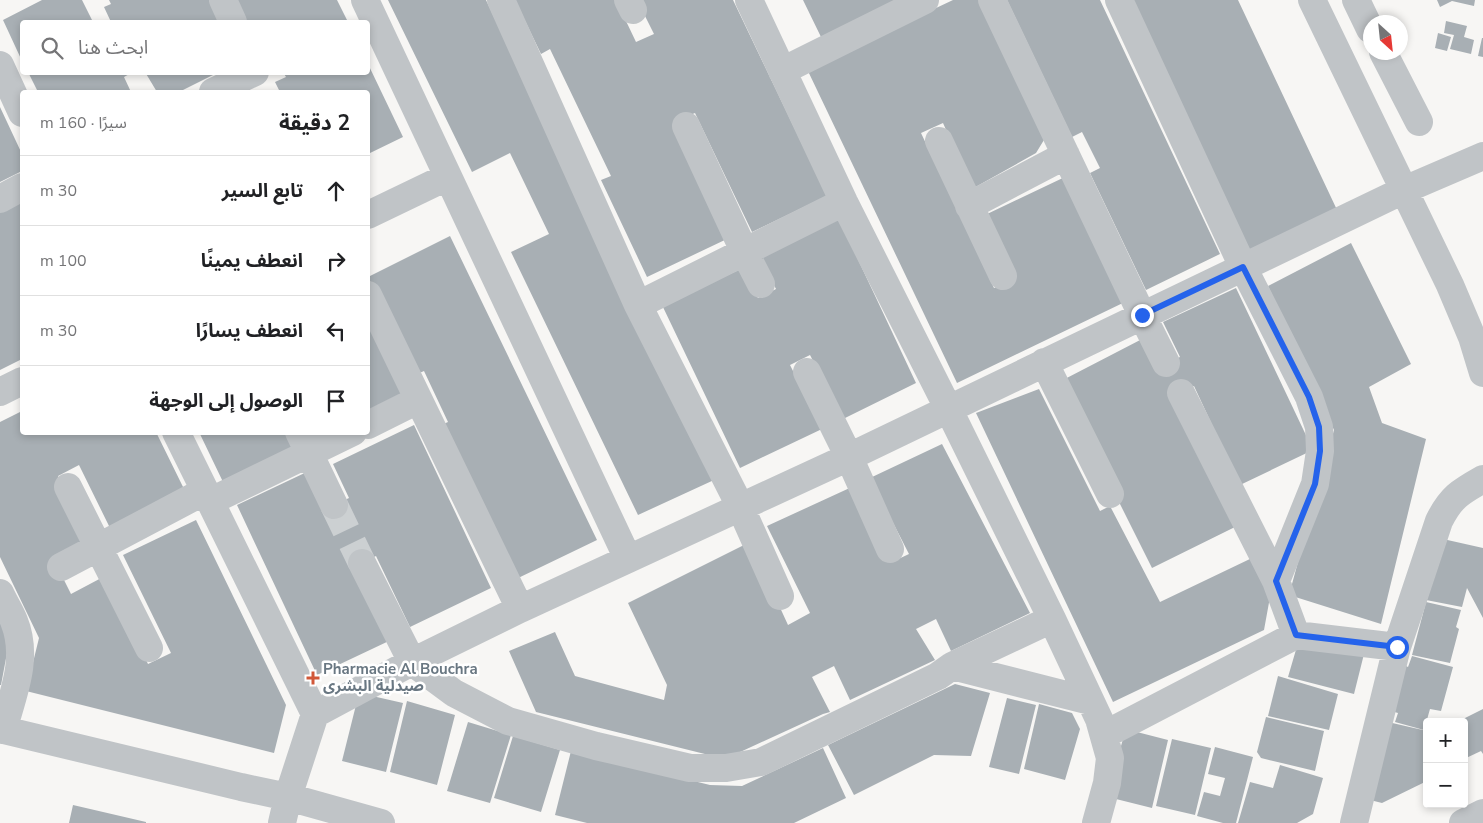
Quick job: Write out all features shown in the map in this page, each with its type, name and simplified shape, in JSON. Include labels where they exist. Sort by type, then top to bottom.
[{"type":"street","points":[[223,0],[232,20]]},
{"type":"street","points":[[365,0],[628,559]]},
{"type":"street","points":[[501,0],[638,305],[740,506],[780,596]]},
{"type":"street","points":[[749,0],[844,202],[949,410],[1052,619],[1090,701],[1104,735],[1110,758],[1108,783],[1096,823]]},
{"type":"street","points":[[782,72],[925,0]]},
{"type":"street","points":[[992,0],[1166,363]]},
{"type":"street","points":[[1119,0],[1243,267],[1309,397],[1319,427],[1320,451],[1315,484],[1276,581]]},
{"type":"street","points":[[1312,0],[1450,285],[1472,337],[1483,374]]},
{"type":"street","points":[[1356,0],[1363,15]]},
{"type":"street","points":[[1387,60],[1419,122]]},
{"type":"street","points":[[0,65],[20,109]]},
{"type":"street","points":[[218,90],[250,75]]},
{"type":"street","points":[[258,75],[266,90]]},
{"type":"street","points":[[686,126],[744,251],[762,284]]},
{"type":"street","points":[[939,141],[1003,276]]},
{"type":"street","points":[[969,206],[1066,155]]},
{"type":"street","points":[[282,823],[288,797],[315,714],[412,662],[520,609],[949,410],[1044,362],[1404,190],[1483,156]]},
{"type":"street","points":[[370,214],[448,177]]},
{"type":"street","points":[[0,199],[20,188]]},
{"type":"street","points":[[638,305],[844,202]]},
{"type":"street","points":[[370,299],[520,609]]},
{"type":"street","points":[[1044,362],[1110,494]]},
{"type":"street","points":[[807,372],[849,457],[890,549]]},
{"type":"street","points":[[0,392],[20,382]]},
{"type":"street","points":[[1181,393],[1276,581],[1296,635]]},
{"type":"street","points":[[370,424],[418,400]]},
{"type":"street","points":[[178,435],[315,714]]},
{"type":"street","points":[[61,567],[208,496],[304,444],[341,435]]},
{"type":"street","points":[[304,444],[334,505]]},
{"type":"street","points":[[1354,823],[1397,647],[1439,521],[1448,504],[1458,494],[1483,479]]},
{"type":"street","points":[[68,487],[149,648]]},
{"type":"street","points":[[362,563],[412,662],[454,693],[508,720],[596,746],[690,768],[726,768],[761,762],[938,676],[952,666],[1052,619]]},
{"type":"street","points":[[0,593],[14,621],[20,648],[20,666],[1,729],[288,797],[381,823]]},
{"type":"street","points":[[1104,735],[1296,635],[1397,647]]},
{"type":"street","points":[[952,666],[1090,701]]},
{"type":"street","points":[[1463,823],[1483,813]]},
{"type":"building","points":[[42,0],[82,0],[92,20],[20,20],[20,57],[3,20]]},
{"type":"building","points":[[109,0],[209,0],[218,20],[110,20],[104,7],[111,4]]},
{"type":"building","points":[[235,0],[337,0],[347,20],[245,20]]},
{"type":"building","points":[[388,0],[486,0],[714,480],[638,515],[511,252],[549,234],[510,153],[472,172]]},
{"type":"building","points":[[515,0],[616,0],[636,42],[654,34],[637,0],[733,0],[827,196],[752,232],[695,113],[674,122],[729,238],[647,277],[601,180],[611,176],[550,49],[541,54]]},
{"type":"building","points":[[803,0],[896,0],[821,37]]},
{"type":"building","points":[[953,0],[984,0],[1047,135],[1036,153],[972,189],[943,123],[921,133],[994,288],[1014,279],[985,215],[1067,176],[1127,301],[957,383],[807,69]]},
{"type":"building","points":[[1007,0],[1100,0],[1220,254],[1146,290],[1090,173],[1100,168],[1082,132],[1072,137]]},
{"type":"building","points":[[1132,0],[1238,0],[1338,212],[1253,257]]},
{"type":"building","points":[[1437,0],[1475,0],[1474,6],[1452,1],[1440,7]]},
{"type":"building","points":[[1446,21],[1467,26],[1464,37],[1474,40],[1471,54],[1450,49],[1454,35],[1444,33]]},
{"type":"building","points":[[1438,33],[1451,37],[1447,51],[1435,48]]},
{"type":"building","points":[[1483,38],[1483,57],[1478,56]]},
{"type":"building","points":[[370,68],[403,137],[370,153],[370,90],[279,90],[275,82],[286,77],[285,75],[370,75]]},
{"type":"building","points":[[30,75],[128,75],[124,77],[130,90],[37,90]]},
{"type":"building","points":[[147,75],[213,75],[183,90],[156,90]]},
{"type":"building","points":[[0,107],[20,150],[20,172],[0,182]]},
{"type":"building","points":[[20,199],[20,360],[0,370],[0,209]]},
{"type":"building","points":[[839,219],[916,383],[843,419],[810,355],[790,365],[822,429],[740,468],[662,305],[741,269],[758,298],[776,289],[759,256]]},
{"type":"building","points":[[450,236],[597,540],[514,580],[439,426],[448,422],[424,371],[415,375],[370,281],[370,276]]},
{"type":"building","points":[[1351,243],[1411,364],[1369,387],[1382,423],[1426,439],[1381,624],[1289,595],[1334,430],[1268,286]]},
{"type":"building","points":[[1236,288],[1313,450],[1240,485],[1194,386],[1173,397],[1235,527],[1152,568],[1059,382],[1144,338],[1166,363],[1180,357],[1163,322]]},
{"type":"building","points":[[370,326],[404,396],[370,413]]},
{"type":"building","points":[[1039,389],[1100,511],[1110,506],[1160,602],[1252,558],[1270,597],[1264,630],[1113,702],[976,413]]},
{"type":"building","points":[[20,412],[20,435],[157,435],[185,491],[110,528],[79,465],[58,476],[92,545],[55,562],[71,594],[105,576],[148,664],[171,653],[123,555],[196,520],[286,705],[274,753],[26,691],[39,638],[0,557],[0,422]]},
{"type":"building","points":[[414,425],[491,588],[410,627],[376,556],[356,566],[391,640],[317,675],[237,505],[311,470],[334,505],[349,498],[333,464]]},
{"type":"building","points":[[200,435],[292,435],[298,447],[224,484]]},
{"type":"building","points":[[942,444],[1030,613],[951,651],[936,619],[916,629],[935,660],[850,700],[834,666],[812,677],[830,712],[725,759],[536,712],[509,651],[555,632],[575,676],[664,700],[667,685],[628,603],[750,542],[788,625],[810,613],[767,526],[854,486],[892,562],[909,554],[870,478]]},
{"type":"building","points":[[1443,539],[1483,548],[1483,618],[1467,588],[1462,607],[1426,600]]},
{"type":"building","points":[[1426,602],[1461,610],[1456,627],[1459,629],[1450,663],[1412,655]]},
{"type":"building","points":[[0,617],[10,637],[1,685],[0,685]]},
{"type":"building","points":[[1300,636],[1365,650],[1354,694],[1288,677]]},
{"type":"building","points":[[1412,656],[1453,667],[1441,711],[1430,709],[1427,718],[1423,718],[1423,730],[1395,722],[1398,713],[1391,711],[1404,665],[1408,667]]},
{"type":"building","points":[[1278,676],[1338,694],[1329,730],[1268,716]]},
{"type":"building","points":[[955,684],[990,693],[971,756],[934,755],[854,795],[828,745]]},
{"type":"building","points":[[359,693],[403,703],[386,772],[342,761]]},
{"type":"building","points":[[1007,698],[1036,705],[1019,774],[989,767]]},
{"type":"building","points":[[407,701],[455,715],[437,785],[390,772]]},
{"type":"building","points":[[1039,704],[1072,713],[1080,729],[1065,780],[1024,769]]},
{"type":"building","points":[[1483,709],[1483,754],[1481,751],[1468,757],[1468,718],[1465,718]]},
{"type":"building","points":[[1266,717],[1324,731],[1315,771],[1261,758],[1257,752]]},
{"type":"building","points":[[468,722],[511,735],[490,803],[447,791]]},
{"type":"building","points":[[1388,722],[1423,730],[1423,783],[1382,803],[1366,799]]},
{"type":"building","points":[[1133,731],[1168,740],[1152,808],[1112,798],[1109,788],[1123,739]]},
{"type":"building","points":[[513,736],[560,750],[541,812],[494,798]]},
{"type":"building","points":[[1172,739],[1211,748],[1195,815],[1156,806]]},
{"type":"building","points":[[1215,747],[1253,757],[1236,823],[1223,823],[1197,816],[1204,792],[1220,796],[1225,778],[1208,774]]},
{"type":"building","points":[[823,748],[846,798],[794,823],[587,823],[555,815],[571,751],[710,785],[742,786]]},
{"type":"building","points":[[1280,765],[1323,778],[1313,814],[1297,823],[1238,823],[1250,782],[1273,788]]},
{"type":"building","points":[[73,805],[146,822],[146,823],[69,823]]},
{"type":"tunnel","points":[[334,505],[362,563]]},
{"type":"place","name":"Pharmacie Al Bouchra صيدلية البشرى","points":[[313,678]]},
{"type":"route","points":[[1142,315],[1243,267],[1309,397],[1319,427],[1320,451],[1315,484],[1276,581],[1296,635],[1397,647]]}]
